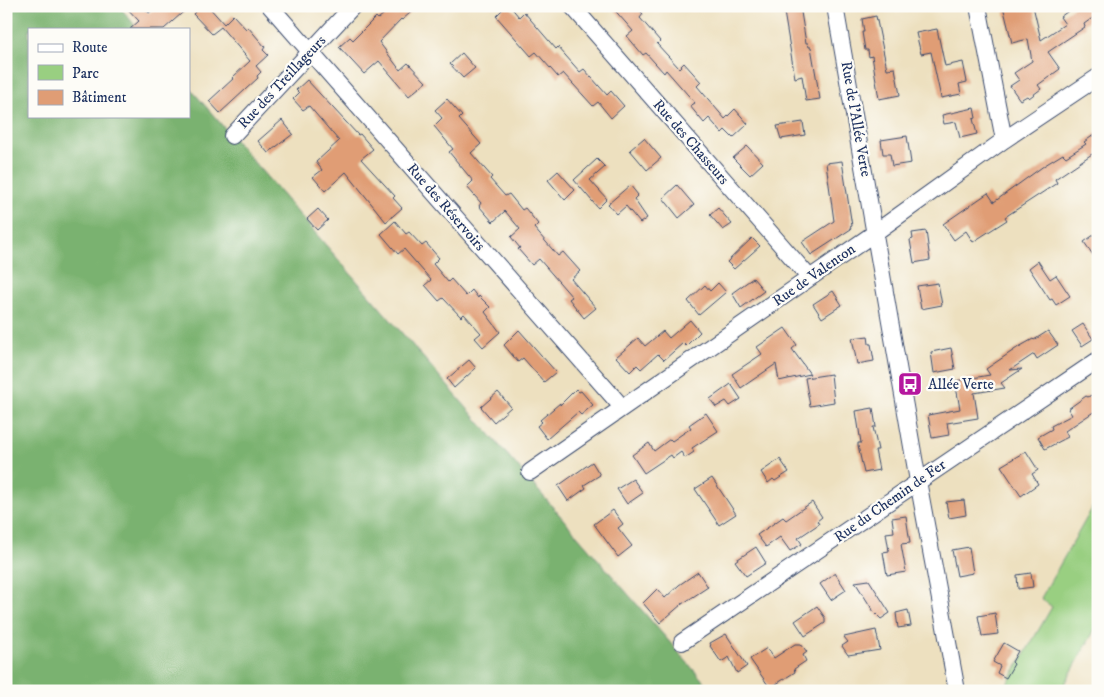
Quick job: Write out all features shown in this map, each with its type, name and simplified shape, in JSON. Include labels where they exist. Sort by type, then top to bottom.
[{"type":"street","name":"Rue des Réservoirs","points":[[270,6],[622,407]]},
{"type":"street","name":"Rue des Treillageurs","points":[[232,136],[353,6]]},
{"type":"street","name":"Rue des Chasseurs","points":[[572,6],[809,277]]},
{"type":"street","name":"Rue de l'Allée Verte","points":[[835,6],[876,232]]},
{"type":"street","points":[[978,6],[1004,140]]},
{"type":"street","name":"Rue de Valenton","points":[[530,472],[876,232],[1004,140],[1098,77]]},
{"type":"street","points":[[876,232],[918,481],[957,691]]},
{"type":"street","name":"Rue du Chemin de Fer","points":[[682,642],[1098,360]]},
{"type":"green space","points":[[6,6],[119,6],[137,28],[28,28],[28,118],[190,118],[190,88],[712,691],[6,691]]},
{"type":"green space","points":[[1098,498],[1098,624],[1061,691],[1003,691],[1052,607],[1041,598]]},
{"type":"building","points":[[125,6],[143,6],[149,13],[157,6],[190,6],[165,28],[131,28],[139,21]]},
{"type":"building","points":[[202,6],[208,6],[224,24],[233,15],[246,29],[248,27],[265,47],[263,50],[268,55],[256,66],[261,72],[257,76],[258,78],[220,113],[209,101],[250,61],[221,27],[212,34],[193,14]]},
{"type":"building","points":[[390,6],[418,6],[401,19],[379,42],[400,70],[408,63],[426,82],[409,96],[379,61],[364,74],[339,47],[350,37],[353,40],[376,17],[378,19],[391,8]]},
{"type":"building","points":[[506,6],[510,6],[519,17],[524,12],[556,49],[558,47],[580,72],[584,69],[607,95],[611,91],[624,106],[611,118],[598,102],[593,106],[563,73],[558,77],[536,52],[531,56],[496,16]]},
{"type":"building","points":[[611,6],[636,6],[643,14],[640,18],[660,41],[657,44],[679,68],[684,63],[701,82],[697,86],[725,119],[735,109],[748,124],[733,138],[725,130],[722,133],[709,118],[704,123],[690,106],[695,103],[666,70],[664,73],[646,53],[643,55],[627,36],[633,31]]},
{"type":"building","points":[[783,6],[800,6],[806,43],[811,47],[820,99],[806,101],[802,76],[795,78]]},
{"type":"building","points":[[1003,6],[1033,6],[1041,40],[1065,24],[1060,17],[1075,6],[1098,6],[1098,14],[1084,24],[1085,27],[1048,52],[1060,69],[1038,85],[1041,89],[1029,98],[1027,96],[1020,100],[1010,86],[1019,80],[1014,73],[1032,61],[1028,39],[1012,43]]},
{"type":"building","points":[[876,16],[887,69],[895,68],[900,95],[879,99],[872,56],[869,57],[868,50],[865,50],[862,32],[864,32],[862,19]]},
{"type":"building","points":[[937,29],[945,66],[963,62],[967,82],[959,84],[961,94],[941,98],[931,52],[921,54],[916,33]]},
{"type":"building","points":[[462,53],[475,68],[463,78],[450,64]]},
{"type":"building","points":[[307,80],[373,149],[361,159],[395,196],[393,198],[402,208],[386,222],[346,172],[325,191],[313,177],[322,170],[316,162],[339,141],[309,106],[303,110],[293,99],[299,93],[296,90]]},
{"type":"building","points":[[447,99],[462,116],[459,119],[481,144],[471,153],[492,177],[490,179],[505,196],[509,194],[522,210],[525,208],[538,224],[534,228],[558,256],[563,252],[580,271],[571,279],[596,308],[584,318],[569,299],[572,297],[539,259],[532,265],[518,249],[520,248],[511,237],[520,229],[505,211],[493,222],[479,206],[481,203],[467,187],[473,181],[449,152],[453,149],[434,126],[442,118],[435,110]]},
{"type":"building","points":[[974,108],[976,118],[973,119],[977,134],[960,138],[956,122],[944,124],[942,115]]},
{"type":"building","points":[[282,120],[293,134],[268,153],[258,141]]},
{"type":"building","points":[[803,122],[805,135],[781,139],[777,126]]},
{"type":"building","points":[[1098,132],[1098,162],[1092,154],[1055,179],[1057,183],[1005,217],[1007,220],[973,242],[966,231],[954,240],[943,224],[988,193],[994,202],[1045,165],[1063,154],[1066,157],[1086,144],[1084,142]]},
{"type":"building","points":[[907,136],[911,163],[892,166],[890,154],[883,154],[881,140]]},
{"type":"building","points":[[644,138],[661,158],[647,170],[630,150]]},
{"type":"building","points":[[747,146],[763,163],[750,175],[733,158]]},
{"type":"building","points":[[597,159],[605,167],[590,180],[607,199],[598,208],[574,180]]},
{"type":"building","points":[[842,161],[852,226],[850,227],[851,229],[811,255],[802,242],[834,221],[826,163]]},
{"type":"building","points":[[558,171],[575,190],[565,200],[548,180]]},
{"type":"building","points":[[630,185],[638,195],[634,199],[647,218],[640,223],[626,206],[617,214],[608,204]]},
{"type":"building","points":[[677,185],[694,205],[679,218],[663,198]]},
{"type":"building","points":[[718,208],[732,224],[723,230],[710,215]]},
{"type":"building","points":[[318,209],[328,220],[317,230],[307,219]]},
{"type":"building","points":[[395,221],[406,234],[409,232],[422,246],[426,243],[439,258],[433,264],[448,282],[451,279],[466,296],[472,290],[478,298],[479,296],[490,307],[485,312],[500,332],[483,347],[475,338],[481,333],[464,314],[461,317],[443,298],[439,301],[425,285],[431,280],[404,249],[398,254],[381,234]]},
{"type":"building","points":[[926,231],[930,260],[914,263],[910,240],[913,239],[912,233]]},
{"type":"building","points":[[1098,232],[1098,262],[1084,242]]},
{"type":"building","points":[[752,238],[760,246],[734,269],[727,262]]},
{"type":"building","points":[[1038,261],[1050,279],[1056,275],[1070,296],[1056,305],[1052,299],[1050,300],[1029,268]]},
{"type":"building","points":[[753,278],[764,291],[741,308],[732,293]]},
{"type":"building","points":[[718,283],[726,292],[699,315],[688,301],[705,285],[710,291]]},
{"type":"building","points":[[938,283],[942,305],[921,309],[917,286]]},
{"type":"building","points":[[833,291],[842,305],[822,318],[813,304]]},
{"type":"building","points":[[690,320],[700,332],[686,346],[683,343],[664,360],[658,354],[641,369],[637,365],[630,372],[616,357],[638,338],[645,346],[663,331],[669,338]]},
{"type":"building","points":[[1083,324],[1093,339],[1082,346],[1072,331]]},
{"type":"building","points":[[785,328],[797,345],[792,349],[810,374],[779,381],[776,364],[741,388],[732,374],[762,354],[757,347]]},
{"type":"building","points":[[519,330],[556,372],[544,382],[523,358],[518,362],[504,345]]},
{"type":"building","points":[[1048,331],[1058,345],[1037,359],[1034,354],[1010,370],[1022,369],[1001,383],[1005,388],[974,393],[978,418],[947,423],[949,435],[932,438],[928,415],[960,409],[955,381],[990,375],[986,369],[1017,348]]},
{"type":"building","points":[[868,336],[874,361],[857,364],[852,338]]},
{"type":"building","points":[[951,348],[955,369],[934,373],[931,352]]},
{"type":"building","points":[[469,360],[476,368],[454,388],[447,379]]},
{"type":"building","points":[[831,374],[834,402],[810,406],[805,378]]},
{"type":"building","points":[[731,384],[741,399],[730,406],[726,401],[716,407],[710,399]]},
{"type":"building","points":[[576,389],[579,392],[581,391],[593,405],[581,415],[578,412],[547,439],[537,426],[542,422],[540,420],[560,403],[560,405]]},
{"type":"building","points":[[498,392],[511,407],[494,422],[481,407]]},
{"type":"building","points":[[1093,394],[1098,401],[1098,409],[1065,431],[1068,437],[1045,449],[1038,437],[1052,429],[1051,426],[1072,415],[1068,409],[1086,396],[1088,397]]},
{"type":"building","points":[[873,408],[876,427],[873,427],[878,450],[875,450],[879,470],[864,473],[858,446],[858,443],[861,443],[856,411]]},
{"type":"building","points":[[706,413],[718,431],[692,448],[694,452],[685,458],[681,452],[673,458],[671,455],[644,473],[632,455],[649,443],[654,451],[670,439],[672,441],[691,428],[689,425]]},
{"type":"building","points":[[1026,451],[1038,470],[1032,474],[1038,484],[1021,496],[1001,466]]},
{"type":"building","points":[[780,459],[789,472],[768,483],[761,472]]},
{"type":"building","points":[[592,462],[600,475],[584,485],[586,488],[568,501],[558,486]]},
{"type":"building","points":[[712,478],[736,514],[719,525],[695,489]]},
{"type":"building","points":[[633,479],[643,493],[627,504],[617,489]]},
{"type":"building","points":[[964,500],[966,515],[949,518],[946,502]]},
{"type":"building","points":[[812,502],[822,517],[817,521],[819,524],[798,538],[802,544],[790,551],[780,537],[766,547],[757,535],[783,517],[786,520]]},
{"type":"building","points":[[613,510],[623,524],[618,528],[632,546],[618,557],[594,524]]},
{"type":"building","points":[[906,516],[910,543],[901,544],[906,572],[887,575],[883,552],[889,551],[886,533],[894,532],[892,518]]},
{"type":"building","points":[[756,547],[766,563],[746,576],[735,561]]},
{"type":"building","points":[[969,547],[973,573],[957,576],[952,550]]},
{"type":"building","points":[[698,572],[708,587],[682,604],[660,623],[643,603],[657,589],[665,598],[679,585]]},
{"type":"building","points":[[835,573],[846,590],[831,600],[820,584]]},
{"type":"building","points":[[1031,573],[1033,587],[1018,589],[1017,575]]},
{"type":"building","points":[[869,580],[890,613],[881,619],[874,612],[855,582]]},
{"type":"building","points":[[817,606],[825,618],[825,623],[805,636],[795,621]]},
{"type":"building","points":[[908,610],[911,626],[898,628],[896,613]]},
{"type":"building","points":[[995,613],[998,634],[982,636],[978,616]]},
{"type":"building","points":[[876,630],[880,650],[848,655],[842,646],[848,642],[844,637]]},
{"type":"building","points":[[726,634],[747,666],[737,673],[729,657],[721,662],[710,646],[710,643]]},
{"type":"building","points":[[1004,643],[1018,651],[1012,662],[1014,664],[1006,678],[997,673],[1000,666],[993,662]]},
{"type":"building","points":[[795,644],[801,644],[807,652],[803,655],[806,661],[794,669],[795,672],[770,688],[750,659],[767,648],[774,658]]},
{"type":"place","name":"Allée Verte","points":[[910,384]]}]
